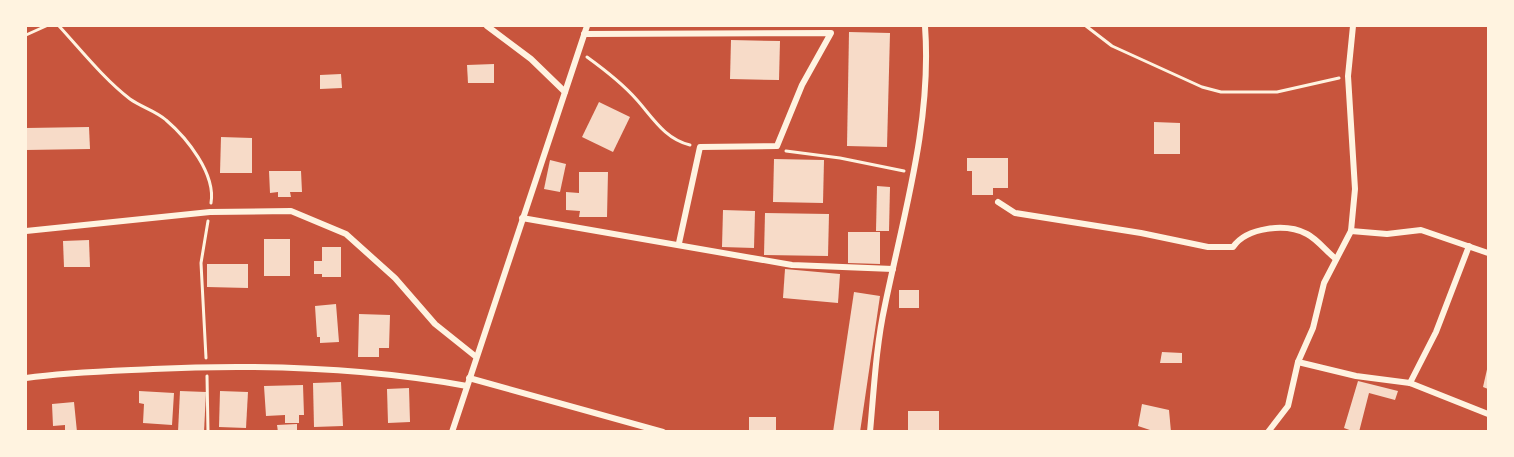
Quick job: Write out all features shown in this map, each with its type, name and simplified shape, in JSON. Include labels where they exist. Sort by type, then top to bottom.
[{"type":"street","points":[[487,26],[531,59],[565,92]]},
{"type":"street","points":[[452,432],[475,356],[587,26]]},
{"type":"street","points":[[870,432],[877,356],[924,115],[925,26]]},
{"type":"street","points":[[1270,431],[1288,406],[1299,362],[1313,328],[1324,283],[1351,231],[1355,189],[1348,76],[1353,26]]},
{"type":"street","points":[[584,34],[831,33],[802,85],[777,146],[700,147],[678,243]]},
{"type":"street","points":[[998,202],[1014,213],[1141,233],[1208,247],[1233,247],[1240,238],[1273,227],[1307,234],[1336,259]]},
{"type":"street","points":[[26,231],[210,212],[291,212],[346,234],[395,278],[435,324],[475,356]]},
{"type":"street","points":[[522,218],[678,243],[792,265],[893,269]]},
{"type":"street","points":[[1351,231],[1387,234],[1421,230],[1488,253]]},
{"type":"street","points":[[1410,382],[1436,332],[1469,246]]},
{"type":"street","points":[[1299,362],[1356,376],[1410,382],[1488,414]]},
{"type":"street","points":[[26,378],[206,366],[322,368],[398,374],[467,386]]},
{"type":"street","points":[[470,378],[663,432]]},
{"type":"path","points":[[26,35],[46,26]]},
{"type":"path","points":[[59,26],[130,99],[166,120],[204,165],[210,179],[213,194],[201,263],[208,432]]},
{"type":"path","points":[[1086,26],[1112,46],[1202,87],[1221,92],[1277,92],[1348,76]]},
{"type":"path","points":[[579,50],[622,85],[673,139],[700,147]]},
{"type":"path","points":[[776,150],[840,158],[913,173]]},
{"type":"building","points":[[849,32],[890,33],[887,147],[847,146]]},
{"type":"building","points":[[731,40],[780,41],[779,80],[730,79]]},
{"type":"building","points":[[494,64],[494,83],[468,83],[467,65]]},
{"type":"building","points":[[341,74],[342,88],[320,89],[320,75]]},
{"type":"building","points":[[599,102],[630,117],[613,152],[582,137]]},
{"type":"building","points":[[1154,122],[1180,123],[1180,154],[1154,154]]},
{"type":"building","points":[[89,127],[90,149],[26,150],[26,128]]},
{"type":"building","points":[[221,137],[252,138],[252,173],[220,173]]},
{"type":"building","points":[[967,158],[1008,158],[1008,188],[993,188],[993,195],[972,195],[972,171],[967,171]]},
{"type":"building","points":[[774,159],[824,160],[823,203],[773,202]]},
{"type":"building","points":[[550,160],[566,164],[560,192],[544,189]]},
{"type":"building","points":[[269,171],[301,171],[302,192],[290,192],[291,197],[278,197],[278,192],[270,193]]},
{"type":"building","points":[[579,172],[608,172],[607,217],[579,217],[580,211],[566,210],[566,192],[579,193]]},
{"type":"building","points":[[877,186],[890,187],[889,231],[876,231]]},
{"type":"building","points":[[723,210],[755,211],[754,248],[722,247]]},
{"type":"building","points":[[765,213],[829,214],[828,256],[764,255]]},
{"type":"building","points":[[848,232],[880,232],[880,264],[848,263]]},
{"type":"building","points":[[264,239],[290,239],[290,276],[264,276]]},
{"type":"building","points":[[89,240],[90,267],[64,267],[63,241]]},
{"type":"building","points":[[322,247],[341,247],[341,277],[322,277],[322,274],[314,274],[314,261],[322,261]]},
{"type":"building","points":[[207,264],[248,264],[248,288],[207,287]]},
{"type":"building","points":[[785,269],[840,274],[838,303],[783,298]]},
{"type":"building","points":[[899,290],[919,290],[919,308],[899,308]]},
{"type":"building","points":[[854,292],[880,296],[860,432],[833,432]]},
{"type":"building","points":[[336,304],[339,342],[320,343],[320,337],[317,337],[315,306]]},
{"type":"building","points":[[359,314],[390,315],[389,348],[379,348],[379,357],[358,357]]},
{"type":"building","points":[[1162,352],[1182,353],[1182,363],[1160,363]]},
{"type":"building","points":[[1488,365],[1488,389],[1483,387]]},
{"type":"building","points":[[1358,381],[1398,391],[1395,400],[1369,393],[1359,432],[1355,432],[1344,428]]},
{"type":"building","points":[[341,382],[343,426],[314,427],[313,383]]},
{"type":"building","points":[[303,385],[304,415],[299,415],[299,423],[285,423],[285,415],[266,416],[264,386]]},
{"type":"building","points":[[409,388],[410,422],[388,423],[387,389]]},
{"type":"building","points":[[139,391],[174,393],[172,425],[143,423],[144,404],[139,403]]},
{"type":"building","points":[[180,391],[206,392],[204,432],[178,432]]},
{"type":"building","points":[[220,391],[248,392],[246,428],[219,427]]},
{"type":"building","points":[[74,402],[77,432],[65,432],[65,425],[53,426],[52,404]]},
{"type":"building","points":[[1142,404],[1169,410],[1171,432],[1156,432],[1138,426]]},
{"type":"building","points":[[908,411],[939,411],[939,432],[908,432]]},
{"type":"building","points":[[749,417],[776,417],[776,432],[749,432]]},
{"type":"building","points":[[297,424],[297,432],[278,432],[277,425]]}]
